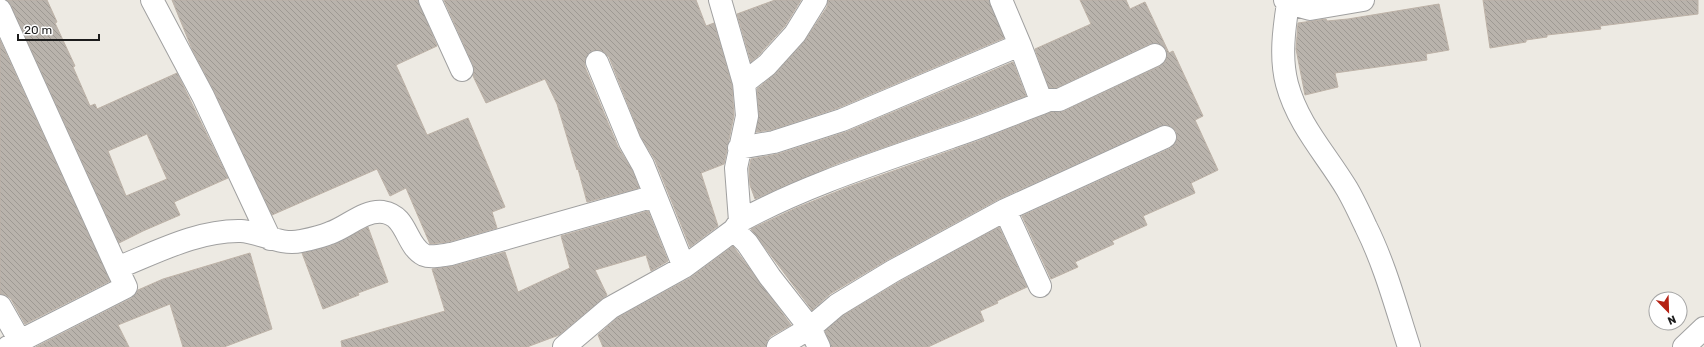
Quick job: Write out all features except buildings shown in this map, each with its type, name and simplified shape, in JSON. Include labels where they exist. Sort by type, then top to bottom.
[{"type":"street","points":[[152,0],[203,96],[270,239]]},
{"type":"street","points":[[430,0],[462,70]]},
{"type":"street","points":[[720,0],[744,83],[748,116],[739,148],[736,168],[737,226],[770,277],[810,328],[820,347]]},
{"type":"street","points":[[1001,0],[1042,103]]},
{"type":"street","points":[[1363,0],[1310,9],[1286,1],[1283,42],[1287,83],[1295,108],[1307,132],[1347,189],[1367,228],[1382,265],[1409,347]]},
{"type":"street","points":[[744,83],[767,65],[795,34],[809,5]]},
{"type":"street","points":[[0,10],[126,287],[14,344],[0,306]]},
{"type":"street","points":[[739,148],[774,142],[842,120],[1020,45]]},
{"type":"street","points":[[564,347],[610,308],[684,267],[737,226],[764,208],[866,167],[974,129],[1049,100],[1059,100],[1155,55]]},
{"type":"street","points":[[597,62],[630,142],[643,165],[684,267]]},
{"type":"street","points":[[778,347],[810,328],[837,305],[893,271],[1005,210],[1165,137]]},
{"type":"street","points":[[117,268],[203,235],[222,231],[244,231],[270,239],[299,242],[331,233],[366,214],[383,212],[397,218],[416,248],[424,255],[436,256],[451,254],[655,196]]},
{"type":"street","points":[[1005,210],[1040,286]]},
{"type":"street","points":[[1684,347],[1704,328]]}]
